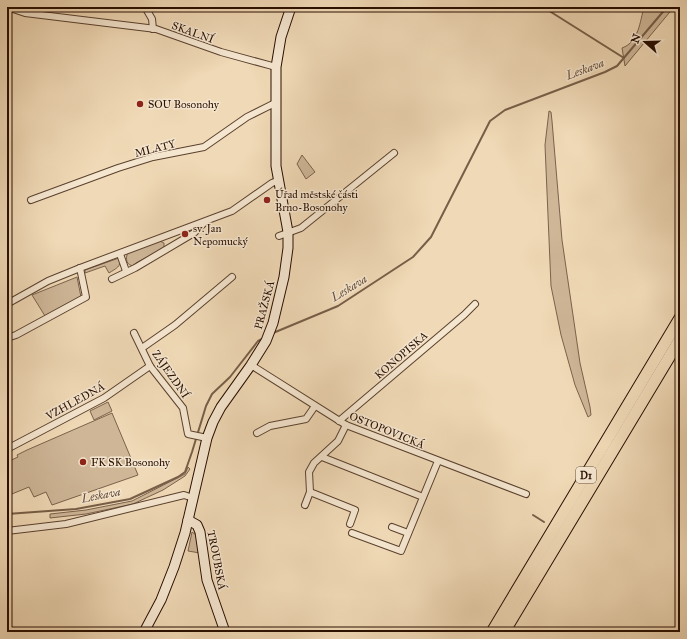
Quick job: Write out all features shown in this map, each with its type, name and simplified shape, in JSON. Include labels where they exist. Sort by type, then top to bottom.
[{"type":"highway","name":"D1","points":[[492,632],[680,318]]},
{"type":"highway","name":"D1","points":[[504,632],[680,340]]},
{"type":"main road","name":"PRAŽSKÁ","points":[[144,632],[168,585],[188,520],[204,438],[221,407],[266,341],[284,277],[288,248],[283,234],[276,166],[276,68],[281,37],[291,7]]},
{"type":"main road","name":"TROUBSKÁ","points":[[188,520],[197,525],[200,532],[207,580],[225,632]]},
{"type":"street","name":"SKALNÍ","points":[[7,7],[25,13],[38,15],[153,29],[220,52],[276,68]]},
{"type":"street","points":[[145,7],[152,18],[153,29]]},
{"type":"street","name":"MLATY","points":[[31,200],[153,157],[204,147],[247,117],[277,102]]},
{"type":"street","points":[[283,234],[302,228],[394,153]]},
{"type":"street","points":[[7,304],[48,281],[232,211],[277,180]]},
{"type":"street","points":[[112,279],[135,268],[194,233],[207,221]]},
{"type":"street","points":[[167,236],[172,246]]},
{"type":"street","points":[[120,254],[126,271]]},
{"type":"street","points":[[7,338],[16,335],[86,297],[80,268]]},
{"type":"street","points":[[142,348],[175,325],[232,277]]},
{"type":"street","name":"KONOPISKA","points":[[339,421],[475,304]]},
{"type":"street","name":"ZÁJEZDNÍ","points":[[134,333],[150,366],[183,408],[188,434],[204,438]]},
{"type":"street","name":"OSTOPOVICKÁ","points":[[251,365],[346,425],[526,494]]},
{"type":"street","name":"VZHLEDNÁ","points":[[7,449],[104,398],[150,366]]},
{"type":"street","points":[[256,433],[270,426],[306,419],[315,406]]},
{"type":"street","points":[[305,505],[310,492],[309,472],[314,463],[338,441],[346,425]]},
{"type":"street","points":[[322,457],[423,497]]},
{"type":"street","points":[[352,532],[400,551],[438,461]]},
{"type":"street","points":[[310,492],[356,510],[350,524]]},
{"type":"street","points":[[7,531],[66,524],[184,496],[193,498]]},
{"type":"street","points":[[392,527],[408,533]]},
{"type":"shaded area","points":[[644,7],[674,7],[625,66],[622,48],[628,45],[635,36],[640,25]]},
{"type":"shaded area","points":[[549,111],[551,112],[552,121],[562,240],[580,363],[590,407],[591,415],[588,417],[575,385],[561,335],[551,286],[545,145]]},
{"type":"shaded area","points":[[302,155],[315,172],[306,179],[297,164]]},
{"type":"shaded area","points":[[160,241],[164,243],[164,248],[136,263],[135,266],[130,265],[127,262],[128,252]]},
{"type":"shaded area","points":[[119,258],[119,265],[116,269],[109,273],[105,266],[85,273],[85,270]]},
{"type":"shaded area","points":[[77,277],[81,297],[45,316],[32,295]]},
{"type":"shaded area","points":[[108,402],[112,411],[94,420],[90,411]]},
{"type":"shaded area","name":"FK SK Bosonohy","points":[[112,413],[138,475],[52,505],[46,492],[34,497],[29,487],[7,496],[7,462],[18,457],[17,455],[27,450]]},
{"type":"shaded area","points":[[188,467],[190,469],[185,476],[163,490],[133,504],[86,514],[50,518],[50,514],[86,510],[132,501],[185,474]]},
{"type":"shaded area","points":[[192,532],[196,535],[200,553],[188,551]]},
{"type":"waterway","points":[[543,7],[624,58]]},
{"type":"waterway","points":[[646,9],[666,7]]},
{"type":"waterway","name":"Leskava","points":[[273,333],[338,306],[413,257],[431,237],[490,121],[505,110],[617,66],[667,7]]},
{"type":"waterway","name":"Leskava","points":[[7,514],[76,509],[130,499],[178,477],[185,472],[206,406],[212,394],[230,377],[258,341],[264,338]]},
{"type":"waterway","points":[[533,515],[544,522]]},
{"type":"place","name":"SOU Bosonohy","points":[[140,104]]},
{"type":"place","name":"Úřad městské části Brno-Bosonohy","points":[[267,200]]},
{"type":"place","name":"sv. Jan Nepomucký","points":[[185,234]]},
{"type":"place","name":"FK SK Bosonohy","points":[[83,462]]}]
